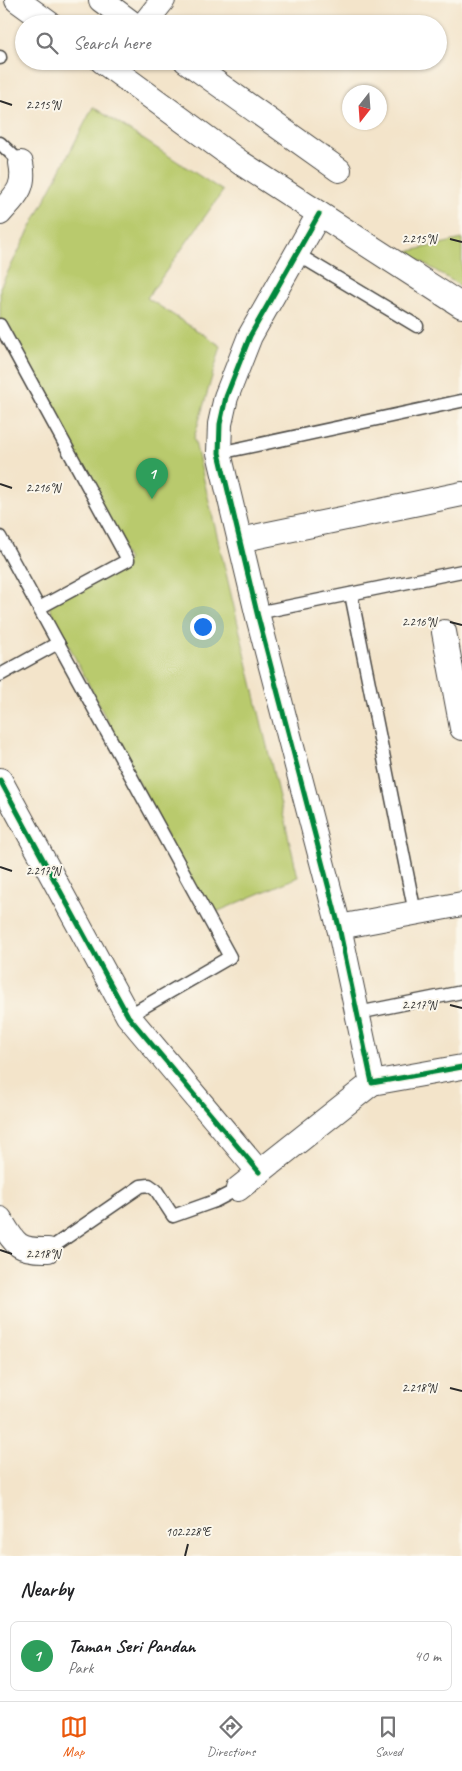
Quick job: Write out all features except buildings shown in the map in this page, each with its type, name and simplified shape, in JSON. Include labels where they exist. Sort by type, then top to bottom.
[{"type":"street","points":[[17,0],[38,15]]},
{"type":"street","points":[[101,0],[122,15]]},
{"type":"street","points":[[151,15],[163,0]]},
{"type":"street","points":[[118,70],[241,163],[462,306]]},
{"type":"street","points":[[199,70],[339,170]]},
{"type":"street","points":[[0,213],[18,193],[24,177],[21,163]]},
{"type":"street","points":[[319,214],[250,336],[226,396],[220,424],[219,453],[257,613],[339,927],[372,1083]]},
{"type":"street","points":[[240,540],[462,494]]},
{"type":"street","points":[[444,632],[462,728]]},
{"type":"street","points":[[0,780],[128,1016],[259,1172]]},
{"type":"street","points":[[339,927],[462,904]]},
{"type":"street","points":[[238,1189],[372,1083],[462,1067]]},
{"type":"street","points":[[0,1219],[13,1242],[32,1251],[48,1250]]},
{"type":"lane","points":[[0,143],[21,163]]},
{"type":"lane","points":[[297,254],[417,326]]},
{"type":"lane","points":[[0,325],[128,560],[39,608]]},
{"type":"lane","points":[[219,453],[461,401]]},
{"type":"lane","points":[[0,537],[230,957],[128,1016]]},
{"type":"lane","points":[[257,613],[462,571]]},
{"type":"lane","points":[[351,594],[415,913]]},
{"type":"lane","points":[[0,675],[58,643]]},
{"type":"lane","points":[[358,1012],[462,992]]},
{"type":"lane","points":[[48,1250],[140,1186],[149,1186],[156,1190],[173,1216],[215,1201],[238,1189]]},
{"type":"green space","points":[[93,107],[223,191],[147,298],[221,346],[194,438],[298,877],[207,916],[47,603],[128,560],[0,325],[0,287]]},
{"type":"green space","points":[[462,239],[462,287],[406,252]]},
{"type":"cycle path","points":[[319,214],[250,336],[226,397],[220,424],[219,453],[257,613],[339,927],[372,1083],[462,1067]]},
{"type":"cycle path","points":[[0,780],[128,1016],[259,1172]]},
{"type":"place","name":"Taman Seri Pandan","points":[[152,499]]}]
